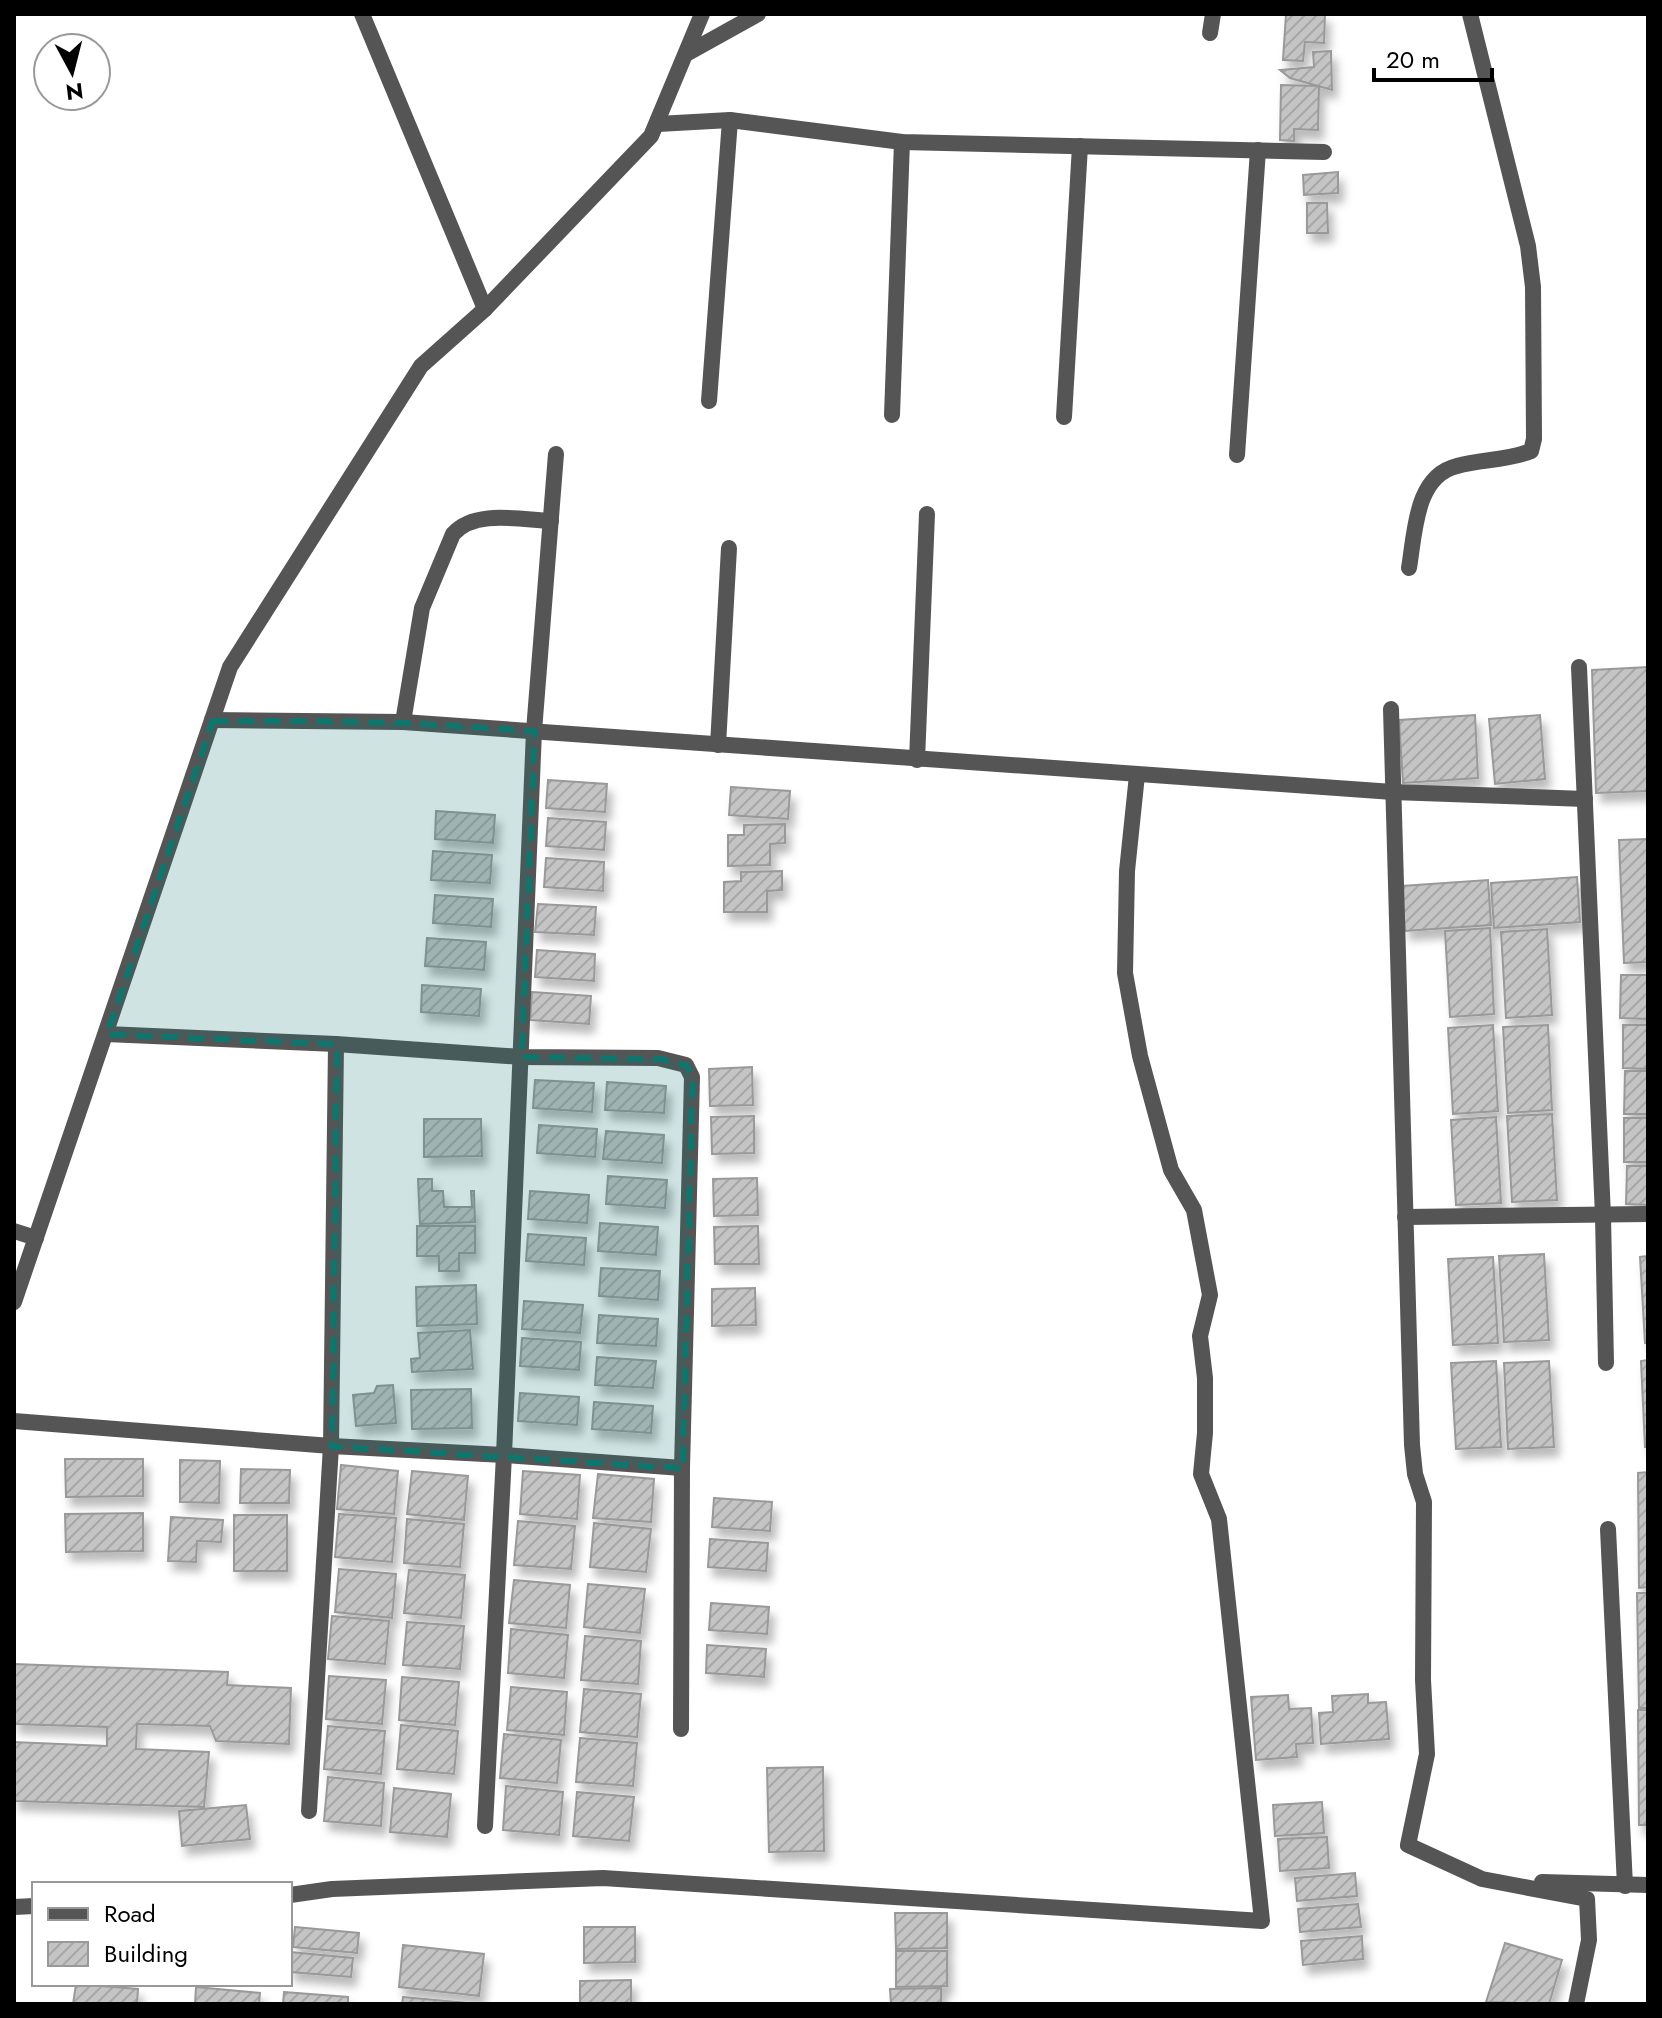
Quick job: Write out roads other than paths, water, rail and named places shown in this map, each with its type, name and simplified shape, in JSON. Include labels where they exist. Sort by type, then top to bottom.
[{"type":"street","points":[[362,14],[485,309]]},
{"type":"street","points":[[14,1302],[230,667],[421,366],[485,309],[651,136],[702,14]]},
{"type":"street","points":[[686,54],[758,14]]},
{"type":"street","points":[[1210,33],[1213,14]]},
{"type":"street","points":[[1409,568],[1419,509],[1426,491],[1440,472],[1456,466],[1518,457],[1531,451],[1534,439],[1533,287],[1528,246],[1470,14]]},
{"type":"street","points":[[658,124],[730,120],[902,142],[1324,152]]},
{"type":"street","points":[[709,401],[730,120]]},
{"type":"street","points":[[892,415],[902,142]]},
{"type":"street","points":[[1064,417],[1080,146]]},
{"type":"street","points":[[1237,455],[1258,150]]},
{"type":"street","points":[[485,1826],[534,731],[556,454]]},
{"type":"street","points":[[917,760],[927,514]]},
{"type":"street","points":[[403,722],[420,618],[453,534],[460,526],[480,519],[551,521]]},
{"type":"street","points":[[718,745],[729,548]]},
{"type":"street","points":[[1579,667],[1603,1216],[1606,1363]]},
{"type":"street","points":[[1391,709],[1412,1445],[1415,1474],[1424,1502],[1423,1680],[1427,1754],[1408,1845],[1482,1879],[1587,1899],[1589,1940],[1576,2004]]},
{"type":"street","points":[[212,720],[403,722],[1393,792],[1585,799]]},
{"type":"street","points":[[292,1895],[332,1889],[603,1878],[1262,1921],[1219,1519],[1201,1474],[1205,1378],[1200,1336],[1210,1295],[1194,1210],[1171,1170],[1140,1056],[1125,973],[1127,871],[1137,775]]},
{"type":"street","points":[[106,1034],[336,1044],[521,1057],[658,1058],[686,1065],[692,1077],[682,1468],[681,1729]]},
{"type":"street","points":[[309,1811],[331,1446],[336,1044]]},
{"type":"street","points":[[1405,1217],[1648,1214]]},
{"type":"street","points":[[14,1231],[36,1238]]},
{"type":"street","points":[[14,1421],[331,1446],[682,1468]]},
{"type":"street","points":[[1608,1529],[1625,1886]]},
{"type":"street","points":[[1482,1879],[1648,1885]]}]
